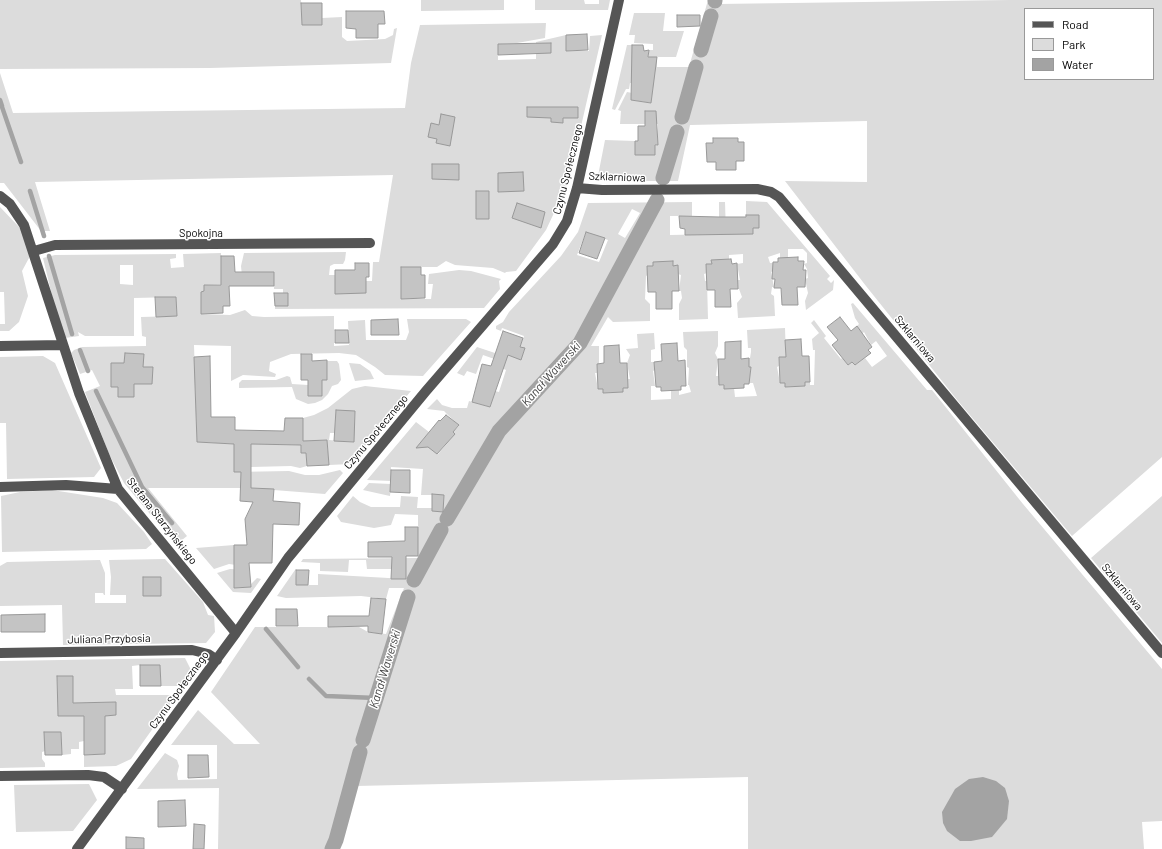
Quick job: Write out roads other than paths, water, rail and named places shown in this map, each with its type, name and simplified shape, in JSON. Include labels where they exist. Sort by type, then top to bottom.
[{"type":"street","name":"Czynu Społecznego","points":[[78,849],[217,660],[288,558],[346,487],[553,244],[567,221],[578,188],[619,0]]},
{"type":"street","name":"Szklarniowa","points":[[578,188],[602,190],[756,189],[771,192],[779,197],[1162,653]]},
{"type":"street","name":"Stefana Starzyńskiego","points":[[0,196],[10,204],[24,225],[34,251],[79,393],[118,488],[236,633]]},
{"type":"street","name":"Spokojna","points":[[34,251],[55,245],[370,243]]},
{"type":"street","points":[[0,346],[63,345]]},
{"type":"street","points":[[0,487],[66,485],[118,488]]},
{"type":"street","name":"Juliana Przybosia","points":[[0,653],[192,650],[208,654],[217,660]]},
{"type":"street","points":[[0,776],[88,775],[104,777],[122,789]]},
{"type":"water","points":[[983,777],[996,781],[1005,788],[1009,801],[1007,819],[992,837],[971,841],[960,841],[947,831],[943,823],[942,812],[955,789],[969,779]]},
{"type":"waterway","name":"Kanał Wawerski","points":[[701,50],[711,16]]},
{"type":"waterway","name":"Kanał Wawerski","points":[[682,117],[696,67]]},
{"type":"waterway","points":[[0,100],[2,106]]},
{"type":"waterway","points":[[2,107],[21,162]]},
{"type":"waterway","name":"Kanał Wawerski","points":[[663,178],[677,132]]},
{"type":"waterway","points":[[30,191],[44,236]]},
{"type":"waterway","name":"Kanał Wawerski","points":[[447,519],[499,431],[580,343],[657,200]]},
{"type":"waterway","points":[[49,256],[72,334]]},
{"type":"waterway","points":[[80,350],[88,371]]},
{"type":"waterway","points":[[96,391],[142,487],[172,523]]},
{"type":"waterway","name":"Kanał Wawerski","points":[[414,580],[441,530]]},
{"type":"waterway","name":"Kanał Wawerski","points":[[363,740],[408,597]]},
{"type":"waterway","points":[[266,629],[298,667]]},
{"type":"waterway","points":[[309,679],[326,696],[376,698]]},
{"type":"waterway","name":"Kanał Wawerski","points":[[332,849],[336,840],[360,752]]}]
